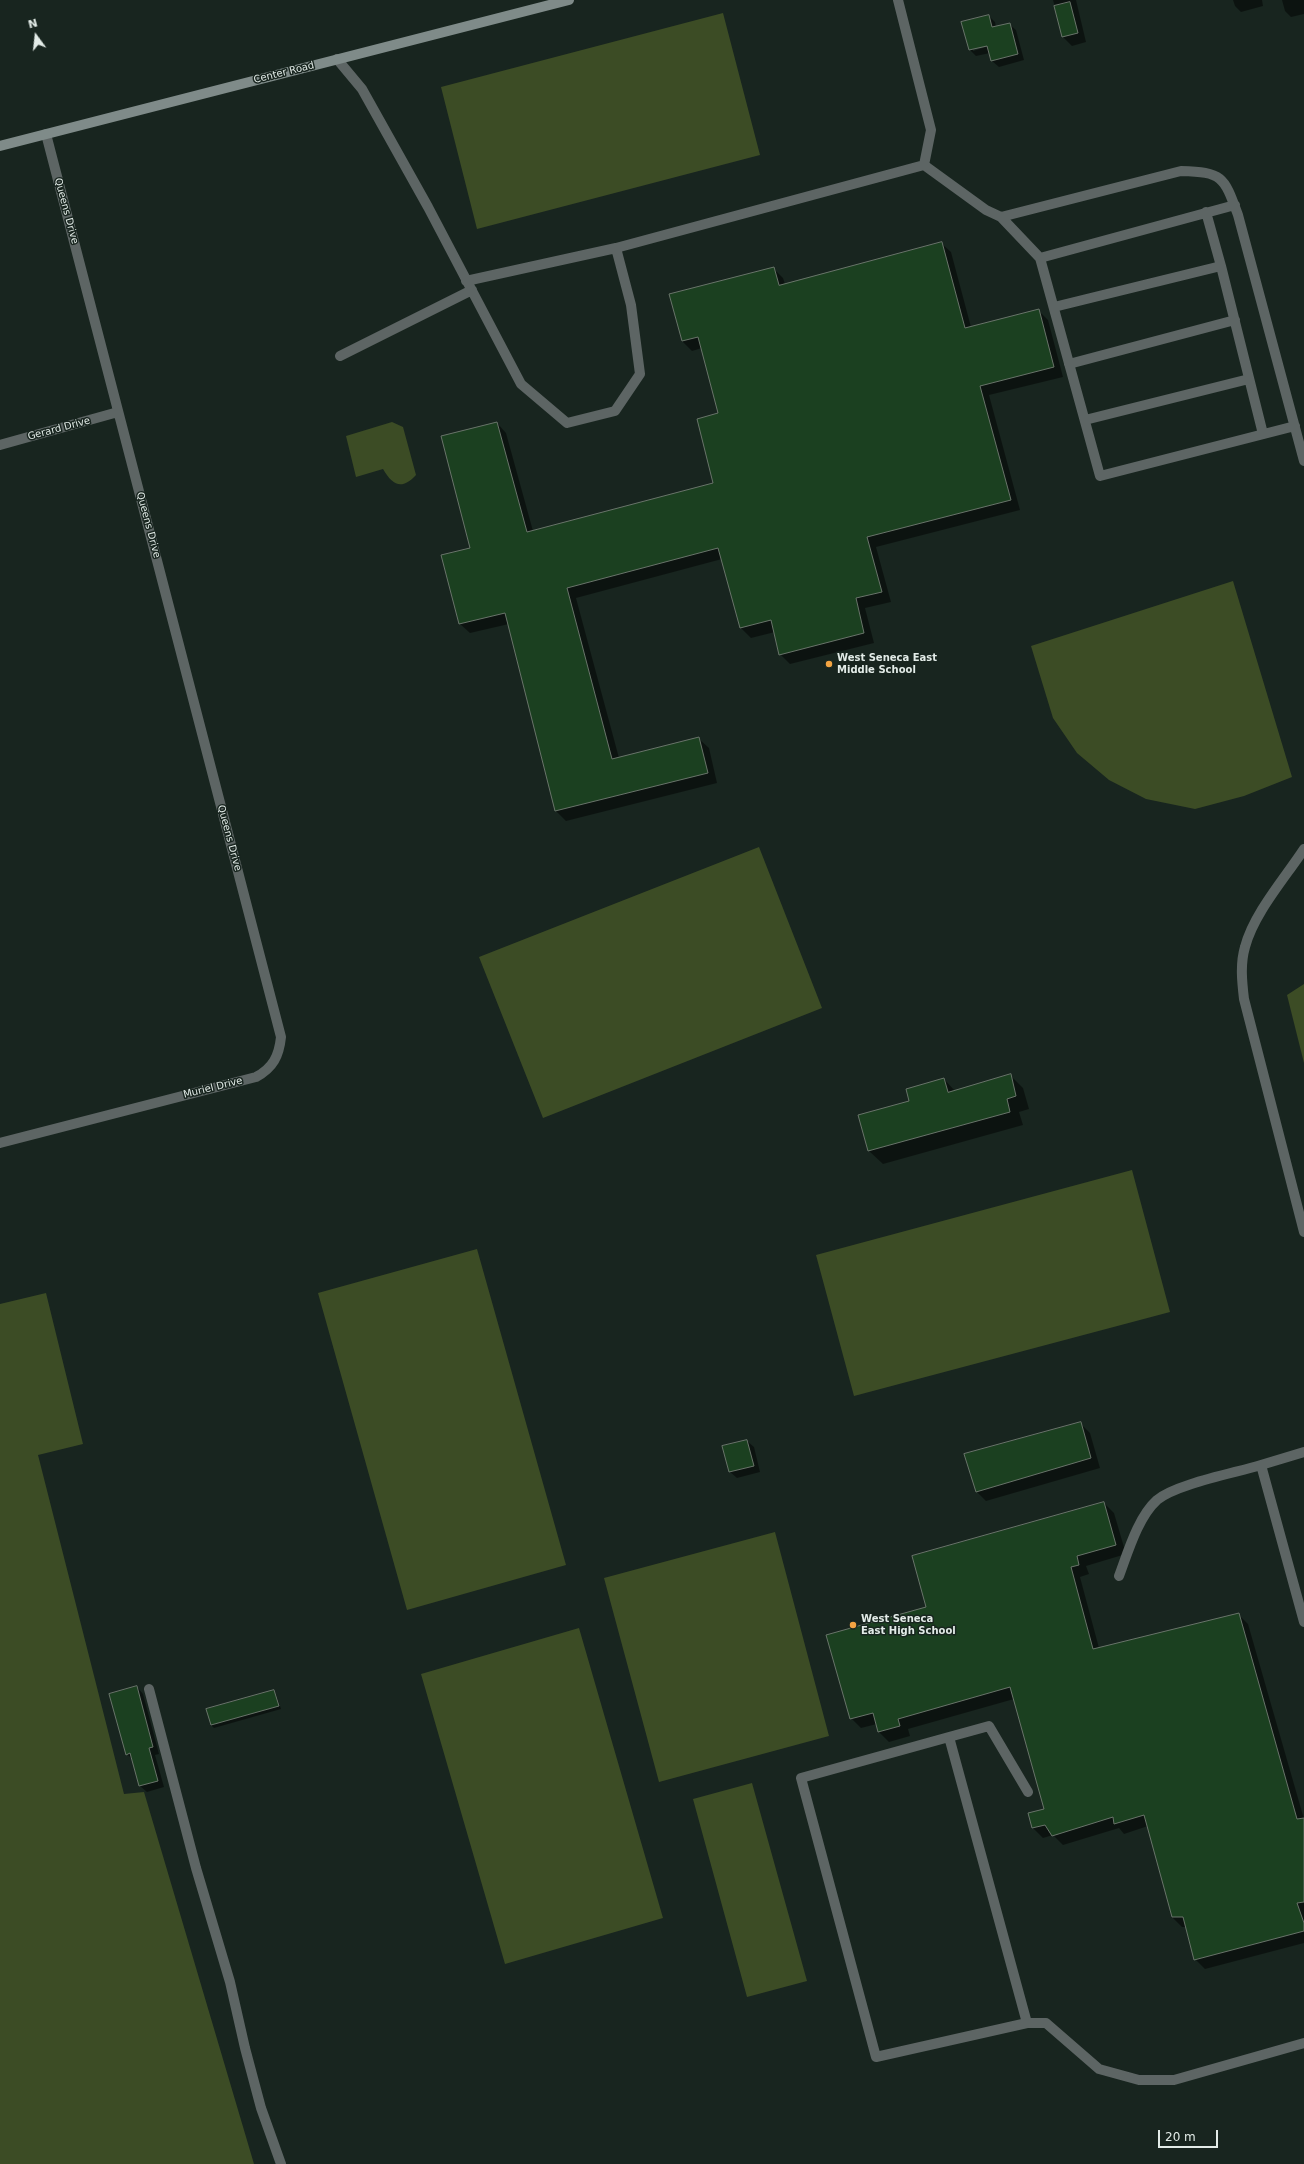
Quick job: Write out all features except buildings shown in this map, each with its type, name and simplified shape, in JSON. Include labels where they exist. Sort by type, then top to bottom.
[{"type":"main road","name":"Center Road","points":[[0,146],[569,0]]},
{"type":"street","points":[[898,0],[932,130],[924,165]]},
{"type":"street","points":[[337,59],[362,89],[472,290],[521,384],[567,424],[615,411],[640,374],[631,305],[616,248]]},
{"type":"street","name":"Queens Drive","points":[[46,134],[250,915]]},
{"type":"street","points":[[466,281],[616,248],[924,165]]},
{"type":"street","points":[[924,165],[986,210],[1001,216],[1040,258],[1100,476],[1295,426]]},
{"type":"street","points":[[1001,216],[1181,172],[1205,172],[1219,177],[1228,188],[1234,205],[1304,461]]},
{"type":"street","points":[[1040,258],[1234,205]]},
{"type":"street","points":[[1206,212],[1263,434]]},
{"type":"street","points":[[1054,307],[1221,266]]},
{"type":"street","points":[[340,356],[472,290]]},
{"type":"street","points":[[1069,364],[1234,320]]},
{"type":"street","points":[[1084,420],[1249,379]]},
{"type":"street","name":"Gerard Drive","points":[[0,445],[118,412]]},
{"type":"street","points":[[1304,848],[1260,915],[1245,947],[1241,974],[1244,999],[1304,1232]]},
{"type":"street","name":"Muriel Drive","points":[[1,1140],[256,1077],[273,1065],[280,1051],[282,1037],[250,915]]},
{"type":"street","points":[[1119,1576],[1138,1528],[1157,1501],[1174,1490],[1304,1452]]},
{"type":"street","points":[[1261,1465],[1304,1622]]},
{"type":"street","points":[[149,1689],[196,1868],[230,1982],[259,2101],[281,2164]]},
{"type":"street","points":[[1028,1792],[989,1726],[801,1778],[876,2057],[1027,2023],[1046,2023],[1099,2069],[1138,2080],[1174,2080],[1304,2044]]},
{"type":"street","points":[[949,1737],[1027,2023]]},
{"type":"green space","points":[[723,13],[760,155],[477,229],[441,87]]},
{"type":"green space","points":[[392,422],[403,427],[416,475],[411,480],[402,484],[398,484],[390,479],[383,469],[356,477],[346,436]]},
{"type":"green space","points":[[1233,581],[1292,777],[1244,796],[1195,809],[1146,799],[1109,780],[1077,753],[1053,718],[1031,646]]},
{"type":"green space","points":[[759,847],[822,1008],[543,1118],[479,957]]},
{"type":"green space","points":[[1304,984],[1304,1063],[1287,995]]},
{"type":"green space","points":[[1132,1170],[1170,1312],[854,1396],[816,1255]]},
{"type":"green space","points":[[477,1249],[566,1565],[407,1610],[318,1293]]},
{"type":"green space","points":[[46,1293],[83,1444],[38,1455],[124,1794],[144,1792],[254,2164],[0,2164],[0,1304]]},
{"type":"green space","points":[[775,1532],[829,1736],[659,1782],[604,1578]]},
{"type":"green space","points":[[579,1628],[663,1918],[505,1964],[421,1674]]},
{"type":"green space","points":[[752,1783],[807,1981],[747,1997],[693,1799]]},
{"type":"place","name":"West Seneca East Middle School","points":[[829,664]]},
{"type":"place","name":"West Seneca East High School","points":[[853,1625]]}]
